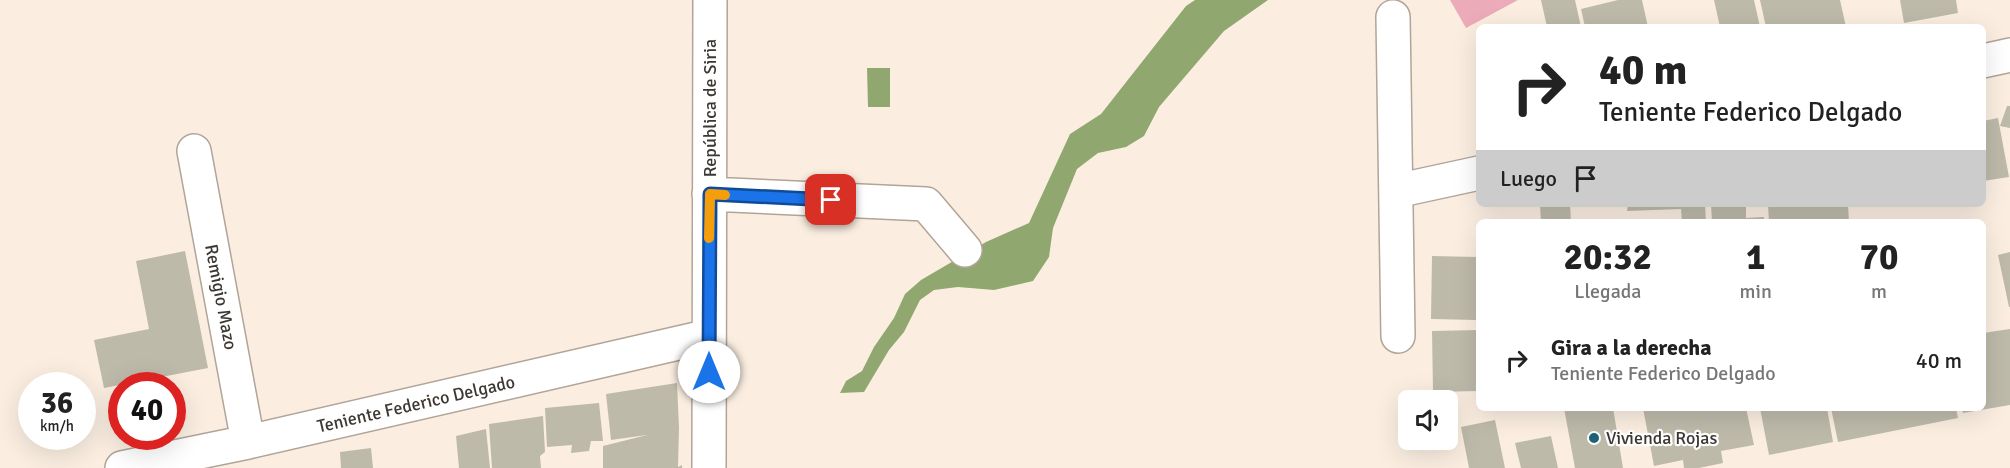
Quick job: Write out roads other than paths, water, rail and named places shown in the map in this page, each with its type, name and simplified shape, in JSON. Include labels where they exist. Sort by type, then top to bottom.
[{"type":"street","name":"República de Siria","points":[[709,468],[710,0]]},
{"type":"street","points":[[1393,17],[1398,336]]},
{"type":"street","points":[[1986,60],[2010,55]]},
{"type":"street","name":"Remigio Mazo","points":[[194,151],[248,442]]},
{"type":"street","points":[[1396,191],[1476,174]]},
{"type":"street","points":[[710,194],[926,204],[964,250]]},
{"type":"street","name":"Teniente Federico Delgado","points":[[122,468],[248,442],[709,336]]},
{"type":"place","name":"Vivienda Rojas","points":[[1594,438]]}]
